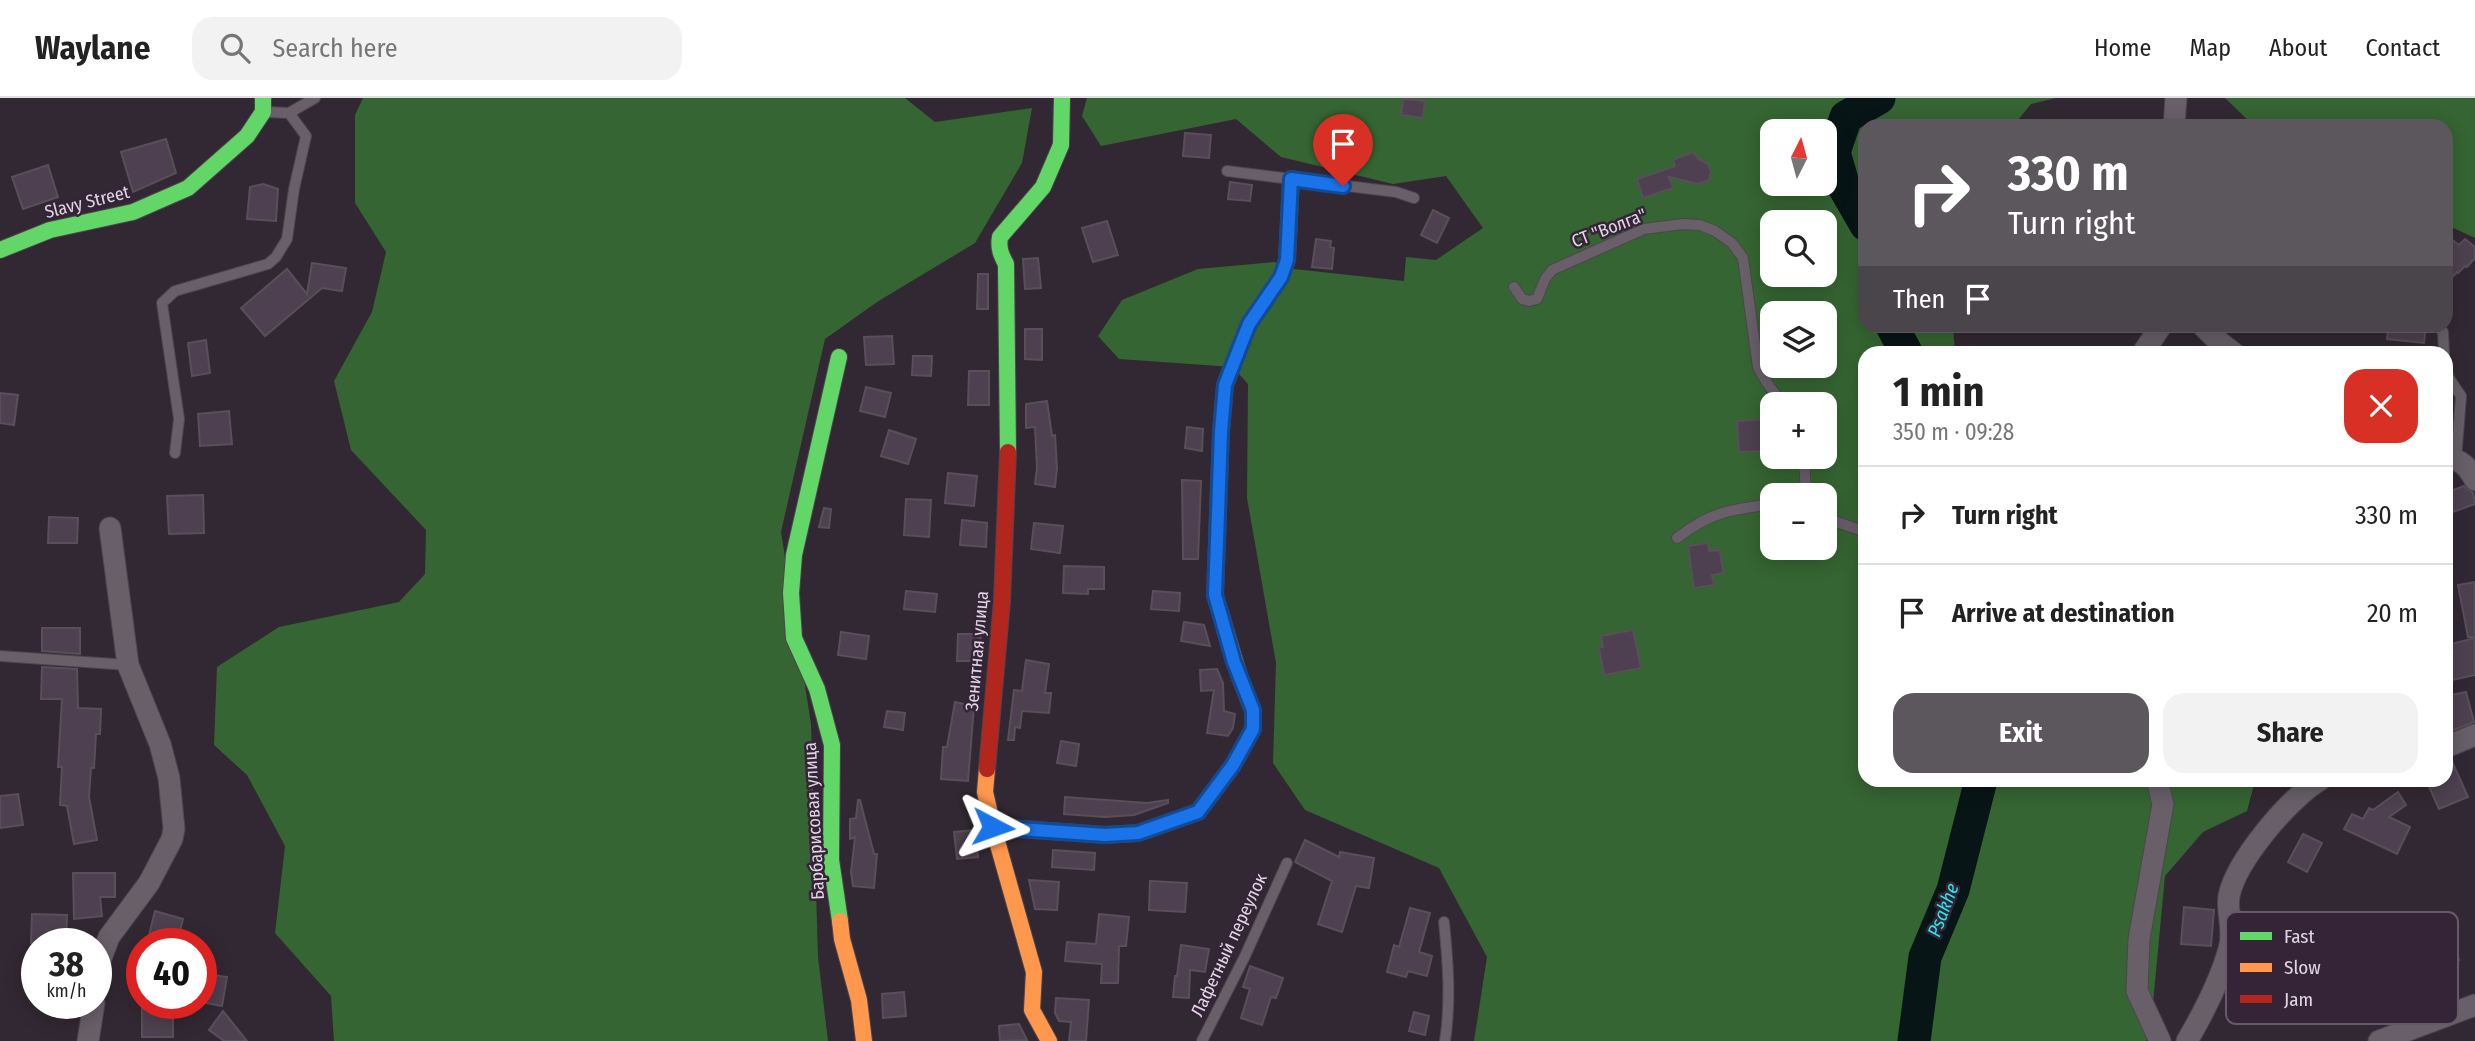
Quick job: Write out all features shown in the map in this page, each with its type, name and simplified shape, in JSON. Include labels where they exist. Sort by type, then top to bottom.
[{"type":"street","name":"Зенитная улица","points":[[1049,1041],[1032,1010],[1034,972],[985,792],[1002,601],[1008,452],[1006,264],[998,250],[1000,237],[1043,187],[1061,145],[1062,98]]},
{"type":"street","points":[[2174,119],[2176,98]]},
{"type":"street","name":"Slavy Street","points":[[0,250],[50,230],[133,212],[188,188],[247,136],[263,105]]},
{"type":"street","points":[[993,827],[1105,835],[1138,833],[1198,812],[1233,765],[1253,729],[1253,710],[1234,662],[1215,595],[1221,432],[1225,385],[1249,324],[1281,277],[1287,260],[1291,179]]},
{"type":"street","points":[[2211,333],[2226,346]]},
{"type":"street","name":"Барбарисовая улица","points":[[839,357],[794,555],[791,593],[794,638],[817,689],[832,745],[831,860],[842,939],[859,1000],[863,1041]]},
{"type":"street","points":[[2453,459],[2468,468],[2475,480]]},
{"type":"street","points":[[110,528],[128,665],[160,744],[169,778],[173,829],[172,839],[149,883],[112,933]]},
{"type":"street","points":[[2453,744],[2475,735]]},
{"type":"street","points":[[2159,787],[2163,804],[2139,939],[2137,991],[2160,1041]]},
{"type":"street","points":[[2290,787],[2292,802]]},
{"type":"street","points":[[2230,912],[2228,899],[2234,879],[2275,818],[2308,787]]},
{"type":"street","points":[[2187,1041],[2204,1012],[2226,957]]},
{"type":"street","points":[[2458,1011],[2475,1005]]},
{"type":"street","points":[[88,1041],[91,1019]]},
{"type":"street","points":[[2379,1041],[2424,1024]]},
{"type":"lane","points":[[289,113],[315,98]]},
{"type":"lane","points":[[175,453],[179,419],[162,303],[175,291],[268,264],[276,257],[287,239],[306,136],[289,113],[263,105]]},
{"type":"lane","points":[[1227,171],[1396,192],[1414,198]]},
{"type":"lane","name":"СТ \"Волга\"","points":[[1514,287],[1522,299],[1537,299],[1552,270],[1644,229],[1700,225],[1732,243],[1743,258],[1758,367],[1774,392]]},
{"type":"lane","points":[[2453,384],[2462,396],[2453,447]]},
{"type":"lane","points":[[1677,538],[1698,521],[1736,509],[1760,506]]},
{"type":"lane","points":[[1837,522],[1858,529]]},
{"type":"lane","points":[[0,656],[128,665]]},
{"type":"lane","name":"Лафетный переулок","points":[[1202,1041],[1287,863]]},
{"type":"lane","points":[[1444,922],[1449,1015],[1446,1041]]},
{"type":"green space","points":[[363,98],[905,98],[935,122],[1032,108],[1022,163],[975,243],[877,302],[825,339],[781,532],[811,724],[818,957],[828,1041],[334,1041],[331,996],[275,933],[285,846],[247,775],[214,745],[217,667],[279,627],[399,602],[425,574],[426,530],[351,450],[334,381],[372,312],[386,252],[355,203],[355,115]]},
{"type":"green space","points":[[1087,98],[2056,98],[2031,104],[2019,119],[1858,119],[1858,333],[1954,333],[1954,346],[1858,346],[1858,787],[2253,787],[2247,811],[2203,832],[2165,876],[2150,1035],[2146,1041],[1474,1041],[1487,957],[1439,868],[1305,810],[1273,763],[1276,663],[1247,498],[1248,384],[1233,367],[1119,359],[1098,336],[1122,300],[1198,269],[1274,262],[1294,269],[1404,281],[1406,257],[1436,260],[1483,228],[1446,176],[1393,184],[1281,157],[1236,119],[1101,146],[1082,116]]},
{"type":"green space","points":[[2225,98],[2475,98],[2475,238],[2453,228],[2453,119],[2247,119]]},
{"type":"building","points":[[1403,99],[1425,101],[1423,118],[1401,115]]},
{"type":"building","points":[[1185,133],[1211,135],[1209,158],[1183,156]]},
{"type":"building","points":[[166,139],[176,173],[133,192],[121,152]]},
{"type":"building","points":[[1693,152],[1698,159],[1708,164],[1711,172],[1709,180],[1698,184],[1669,177],[1673,188],[1643,198],[1637,179],[1675,166],[1673,160]]},
{"type":"building","points":[[48,165],[58,197],[23,209],[12,177]]},
{"type":"building","points":[[1230,182],[1252,185],[1250,201],[1228,199]]},
{"type":"building","points":[[263,184],[278,189],[276,221],[247,219],[250,187]]},
{"type":"building","points":[[1433,210],[1449,218],[1437,243],[1421,235]]},
{"type":"building","points":[[1107,221],[1118,255],[1093,262],[1082,228]]},
{"type":"building","points":[[1316,239],[1331,241],[1330,247],[1334,248],[1332,269],[1312,267]]},
{"type":"building","points":[[2465,239],[2475,247],[2475,258],[2467,267],[2453,276],[2453,240],[2459,245]]},
{"type":"building","points":[[1038,258],[1041,288],[1025,289],[1023,259]]},
{"type":"building","points":[[312,263],[346,268],[342,291],[322,288],[265,336],[241,308],[287,269],[307,294]]},
{"type":"building","points":[[978,274],[988,274],[988,309],[977,309]]},
{"type":"building","points":[[1025,329],[1042,329],[1042,360],[1025,359]]},
{"type":"building","points":[[2387,333],[2425,333],[2424,343],[2387,339]]},
{"type":"building","points":[[892,336],[894,364],[866,365],[864,337]]},
{"type":"building","points":[[206,340],[210,373],[192,376],[188,343]]},
{"type":"building","points":[[913,356],[932,356],[931,376],[912,375]]},
{"type":"building","points":[[969,371],[989,371],[989,405],[968,405]]},
{"type":"building","points":[[866,387],[891,393],[885,417],[860,411]]},
{"type":"building","points":[[0,393],[18,395],[14,425],[0,423]]},
{"type":"building","points":[[1047,401],[1052,436],[1055,435],[1055,487],[1035,484],[1035,427],[1026,428],[1026,404]]},
{"type":"building","points":[[229,411],[232,444],[200,446],[198,414]]},
{"type":"building","points":[[1760,419],[1760,451],[1739,452],[1737,421]]},
{"type":"building","points":[[1187,427],[1203,429],[1202,451],[1185,448]]},
{"type":"building","points":[[889,430],[916,439],[908,464],[881,456]]},
{"type":"building","points":[[948,473],[977,476],[974,506],[945,503]]},
{"type":"building","points":[[1182,480],[1201,481],[1198,559],[1183,559]]},
{"type":"building","points":[[2464,486],[2473,493],[2475,504],[2453,512],[2453,490]]},
{"type":"building","points":[[203,495],[204,533],[169,534],[167,496]]},
{"type":"building","points":[[906,499],[931,500],[929,537],[904,535]]},
{"type":"building","points":[[824,508],[831,509],[829,528],[819,527]]},
{"type":"building","points":[[49,517],[78,518],[77,543],[48,543]]},
{"type":"building","points":[[962,520],[987,523],[986,547],[960,545]]},
{"type":"building","points":[[1034,523],[1063,526],[1060,553],[1031,549]]},
{"type":"building","points":[[1708,543],[1709,551],[1720,550],[1723,573],[1712,575],[1714,585],[1694,588],[1688,546]]},
{"type":"building","points":[[1064,566],[1104,567],[1104,589],[1088,589],[1088,594],[1063,593]]},
{"type":"building","points":[[2475,582],[2475,637],[2468,637],[2458,585]]},
{"type":"building","points":[[906,591],[937,594],[935,612],[904,609]]},
{"type":"building","points":[[1153,591],[1180,593],[1179,611],[1151,609]]},
{"type":"building","points":[[1184,622],[1204,625],[1210,646],[1181,641]]},
{"type":"building","points":[[42,628],[80,628],[80,654],[42,651]]},
{"type":"building","points":[[1633,630],[1641,668],[1604,675],[1599,648],[1603,647],[1601,636]]},
{"type":"building","points":[[841,632],[869,636],[866,659],[838,655]]},
{"type":"building","points":[[958,634],[981,634],[978,661],[957,661]]},
{"type":"building","points":[[2475,638],[2475,675],[2453,680],[2453,644]]},
{"type":"building","points":[[1026,660],[1049,664],[1045,693],[1051,693],[1049,713],[1022,711],[1020,728],[1015,727],[1014,740],[1008,740],[1014,690],[1022,691]]},
{"type":"building","points":[[42,667],[77,669],[78,708],[101,709],[100,734],[96,734],[89,797],[97,840],[74,844],[67,806],[60,805],[62,767],[58,767],[62,699],[41,699]]},
{"type":"building","points":[[1217,669],[1223,683],[1224,711],[1235,714],[1233,728],[1228,736],[1207,733],[1214,690],[1201,691],[1200,670]]},
{"type":"building","points":[[2466,692],[2474,722],[2453,730],[2453,695]]},
{"type":"building","points":[[955,702],[974,706],[968,781],[941,779],[943,747],[947,747]]},
{"type":"building","points":[[887,711],[905,713],[903,730],[884,727]]},
{"type":"building","points":[[1061,741],[1079,744],[1076,766],[1057,763]]},
{"type":"building","points":[[2453,763],[2468,797],[2439,809],[2429,787],[2453,787]]},
{"type":"building","points":[[2398,792],[2406,805],[2389,817],[2410,827],[2397,854],[2344,829],[2352,814],[2363,819],[2369,808],[2373,810]]},
{"type":"building","points":[[18,794],[23,825],[0,828],[0,796]]},
{"type":"building","points":[[1065,797],[1147,803],[1168,800],[1168,803],[1134,815],[1105,817],[1064,814]]},
{"type":"building","points":[[858,800],[874,854],[877,854],[874,888],[853,886],[851,872],[855,837],[850,839],[850,819],[856,818]]},
{"type":"building","points":[[975,830],[978,857],[957,859],[954,832]]},
{"type":"building","points":[[2303,834],[2322,843],[2307,872],[2288,862]]},
{"type":"building","points":[[1305,840],[1339,857],[1340,852],[1374,858],[1369,888],[1356,886],[1342,932],[1318,924],[1332,881],[1295,862]]},
{"type":"building","points":[[1053,850],[1095,853],[1094,870],[1052,867]]},
{"type":"building","points":[[73,873],[115,873],[115,897],[100,897],[102,916],[74,919]]},
{"type":"building","points":[[1029,880],[1059,882],[1057,910],[1035,909]]},
{"type":"building","points":[[1150,881],[1187,883],[1185,912],[1149,910]]},
{"type":"building","points":[[2184,907],[2214,910],[2211,946],[2181,944]]},
{"type":"building","points":[[1410,908],[1430,913],[1419,952],[1432,956],[1427,976],[1408,971],[1406,977],[1387,972],[1394,945],[1399,947]]},
{"type":"building","points":[[155,911],[183,919],[181,928],[151,928]]},
{"type":"building","points":[[32,914],[67,915],[67,928],[32,928]]},
{"type":"building","points":[[1099,914],[1129,917],[1126,946],[1119,946],[1118,983],[1101,983],[1102,964],[1065,961],[1067,942],[1096,944]]},
{"type":"building","points":[[1181,945],[1209,949],[1205,972],[1190,970],[1189,998],[1173,997]]},
{"type":"building","points":[[1250,966],[1283,978],[1276,998],[1271,997],[1262,1025],[1241,1018],[1250,989],[1243,987]]},
{"type":"building","points":[[217,975],[227,977],[222,1006],[217,1005]]},
{"type":"building","points":[[904,992],[906,1016],[883,1018],[882,994]]},
{"type":"building","points":[[1056,998],[1089,1000],[1086,1041],[1069,1041],[1071,1022],[1059,1021],[1055,1013]]},
{"type":"building","points":[[223,1011],[247,1041],[224,1041],[209,1030]]},
{"type":"building","points":[[1414,1012],[1429,1016],[1425,1035],[1409,1031]]},
{"type":"building","points":[[142,1019],[173,1019],[173,1037],[142,1037]]},
{"type":"building","points":[[1019,1024],[1027,1040],[1000,1041],[999,1026]]},
{"type":"waterway","name":"Psakhe","points":[[1858,211],[1844,187],[1834,152],[1846,117],[1879,98]]},
{"type":"waterway","name":"Psakhe","points":[[1896,333],[1903,346]]},
{"type":"waterway","name":"Psakhe","points":[[1914,1041],[1925,957],[1953,890],[1979,787]]},
{"type":"traffic: fast","points":[[0,250],[50,230],[133,212],[188,188],[247,136],[263,112],[263,98]]},
{"type":"traffic: fast","points":[[1008,452],[1006,264],[1000,251],[1000,237],[1043,187],[1061,145],[1062,98]]},
{"type":"traffic: fast","points":[[1240,678],[1215,595],[1221,432],[1225,385],[1249,324],[1265,301]]},
{"type":"traffic: fast","points":[[839,357],[794,555],[791,593],[794,638],[817,689],[832,745],[831,860],[840,921]]},
{"type":"traffic: slow","points":[[1265,301],[1281,277],[1287,260],[1291,179]]},
{"type":"traffic: slow","points":[[993,827],[1105,835],[1138,833],[1198,812],[1233,765],[1253,729],[1253,711],[1240,678]]},
{"type":"traffic: slow","points":[[987,769],[985,792],[993,827],[1034,972],[1032,1010],[1049,1041]]},
{"type":"traffic: slow","points":[[840,921],[842,939],[859,1000],[864,1041]]},
{"type":"traffic: jam","points":[[987,769],[1002,601],[1008,452]]},
{"type":"route","points":[[993,827],[1105,835],[1138,833],[1198,812],[1233,765],[1253,729],[1253,710],[1234,662],[1215,595],[1225,385],[1249,324],[1281,277],[1287,260],[1291,179],[1343,186]]}]
